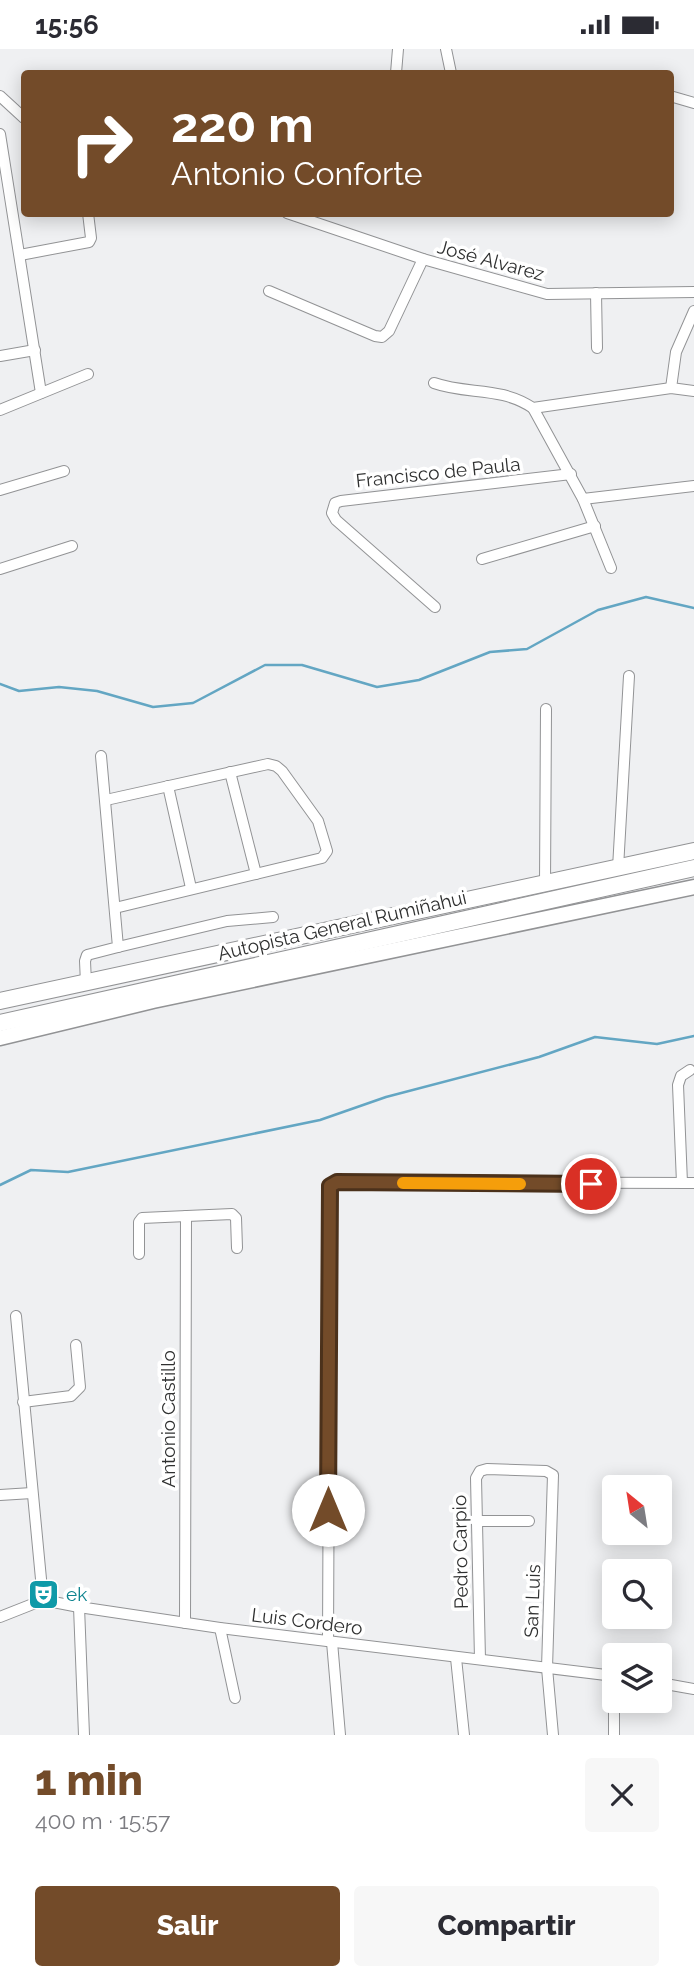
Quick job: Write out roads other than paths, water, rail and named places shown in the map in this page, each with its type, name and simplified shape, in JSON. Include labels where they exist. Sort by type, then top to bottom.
[{"type":"highway","name":"Autopista General Rumiñahui","points":[[0,1001],[694,851]]},
{"type":"highway","name":"Autopista General Rumiñahui","points":[[0,1023],[694,868]]},
{"type":"main road","points":[[0,1038],[153,1001],[694,887]]},
{"type":"street","points":[[396,70],[398,49]]},
{"type":"street","points":[[446,49],[450,70]]},
{"type":"street","points":[[674,97],[694,103]]},
{"type":"street","points":[[1,99],[21,116]]},
{"type":"street","points":[[0,134],[41,393]]},
{"type":"street","points":[[20,255],[89,242],[88,217]]},
{"type":"street","name":"José Alvarez","points":[[299,217],[423,259],[547,294],[694,292]]},
{"type":"street","points":[[269,291],[382,337],[389,331],[423,259]]},
{"type":"street","points":[[596,293],[597,348]]},
{"type":"street","points":[[671,388],[676,352],[694,311]]},
{"type":"street","points":[[0,356],[35,350]]},
{"type":"street","points":[[0,410],[88,374]]},
{"type":"street","points":[[434,383],[502,394],[523,401],[533,408],[571,474],[611,568]]},
{"type":"street","points":[[533,408],[671,388],[694,391]]},
{"type":"street","points":[[0,489],[64,471]]},
{"type":"street","name":"Francisco de Paula","points":[[435,607],[336,520],[332,513],[335,503],[571,474]]},
{"type":"street","points":[[583,499],[694,486]]},
{"type":"street","points":[[482,559],[595,526]]},
{"type":"street","points":[[0,569],[72,546]]},
{"type":"street","points":[[618,868],[629,676]]},
{"type":"street","points":[[545,885],[546,709]]},
{"type":"street","points":[[101,756],[118,947]]},
{"type":"street","points":[[106,800],[268,764],[282,771],[318,821],[327,851],[322,858],[115,908]]},
{"type":"street","points":[[230,772],[256,874]]},
{"type":"street","points":[[168,786],[191,888]]},
{"type":"street","points":[[86,982],[87,955],[227,921],[274,917]]},
{"type":"street","points":[[682,1183],[678,1085],[681,1076],[690,1070]]},
{"type":"street","points":[[340,1735],[330,1642],[330,1186],[337,1182],[694,1183]]},
{"type":"street","points":[[139,1254],[139,1222],[142,1218],[232,1214],[236,1217],[237,1248]]},
{"type":"street","name":"Antonio Castillo","points":[[185,1623],[186,1216]]},
{"type":"street","points":[[0,1617],[43,1600],[16,1316]]},
{"type":"street","points":[[23,1402],[71,1396],[80,1387],[76,1345]]},
{"type":"street","name":"Pedro Carpio","points":[[480,1659],[476,1478],[480,1471],[487,1469],[546,1471]]},
{"type":"street","name":"San Luis","points":[[546,1471],[552,1475],[547,1668],[553,1735]]},
{"type":"street","points":[[0,1495],[32,1493]]},
{"type":"street","points":[[476,1521],[529,1521]]},
{"type":"street","name":"Luis Cordero","points":[[43,1600],[220,1628],[602,1675]]},
{"type":"street","points":[[79,1607],[84,1735]]},
{"type":"street","points":[[220,1628],[235,1697]]},
{"type":"street","points":[[456,1658],[464,1735]]},
{"type":"street","points":[[672,1685],[694,1689]]},
{"type":"street","points":[[614,1713],[614,1735]]},
{"type":"waterway","points":[[0,684],[19,691],[59,687],[97,691],[153,707],[193,703],[265,665],[302,665],[377,687],[419,680],[490,652],[527,649],[598,610],[646,597],[694,608]]},
{"type":"waterway","points":[[0,1185],[31,1170],[68,1172],[320,1120],[386,1097],[539,1057],[595,1037],[657,1044],[694,1036]]},
{"type":"place","name":"ek","points":[[43,1594]]}]
